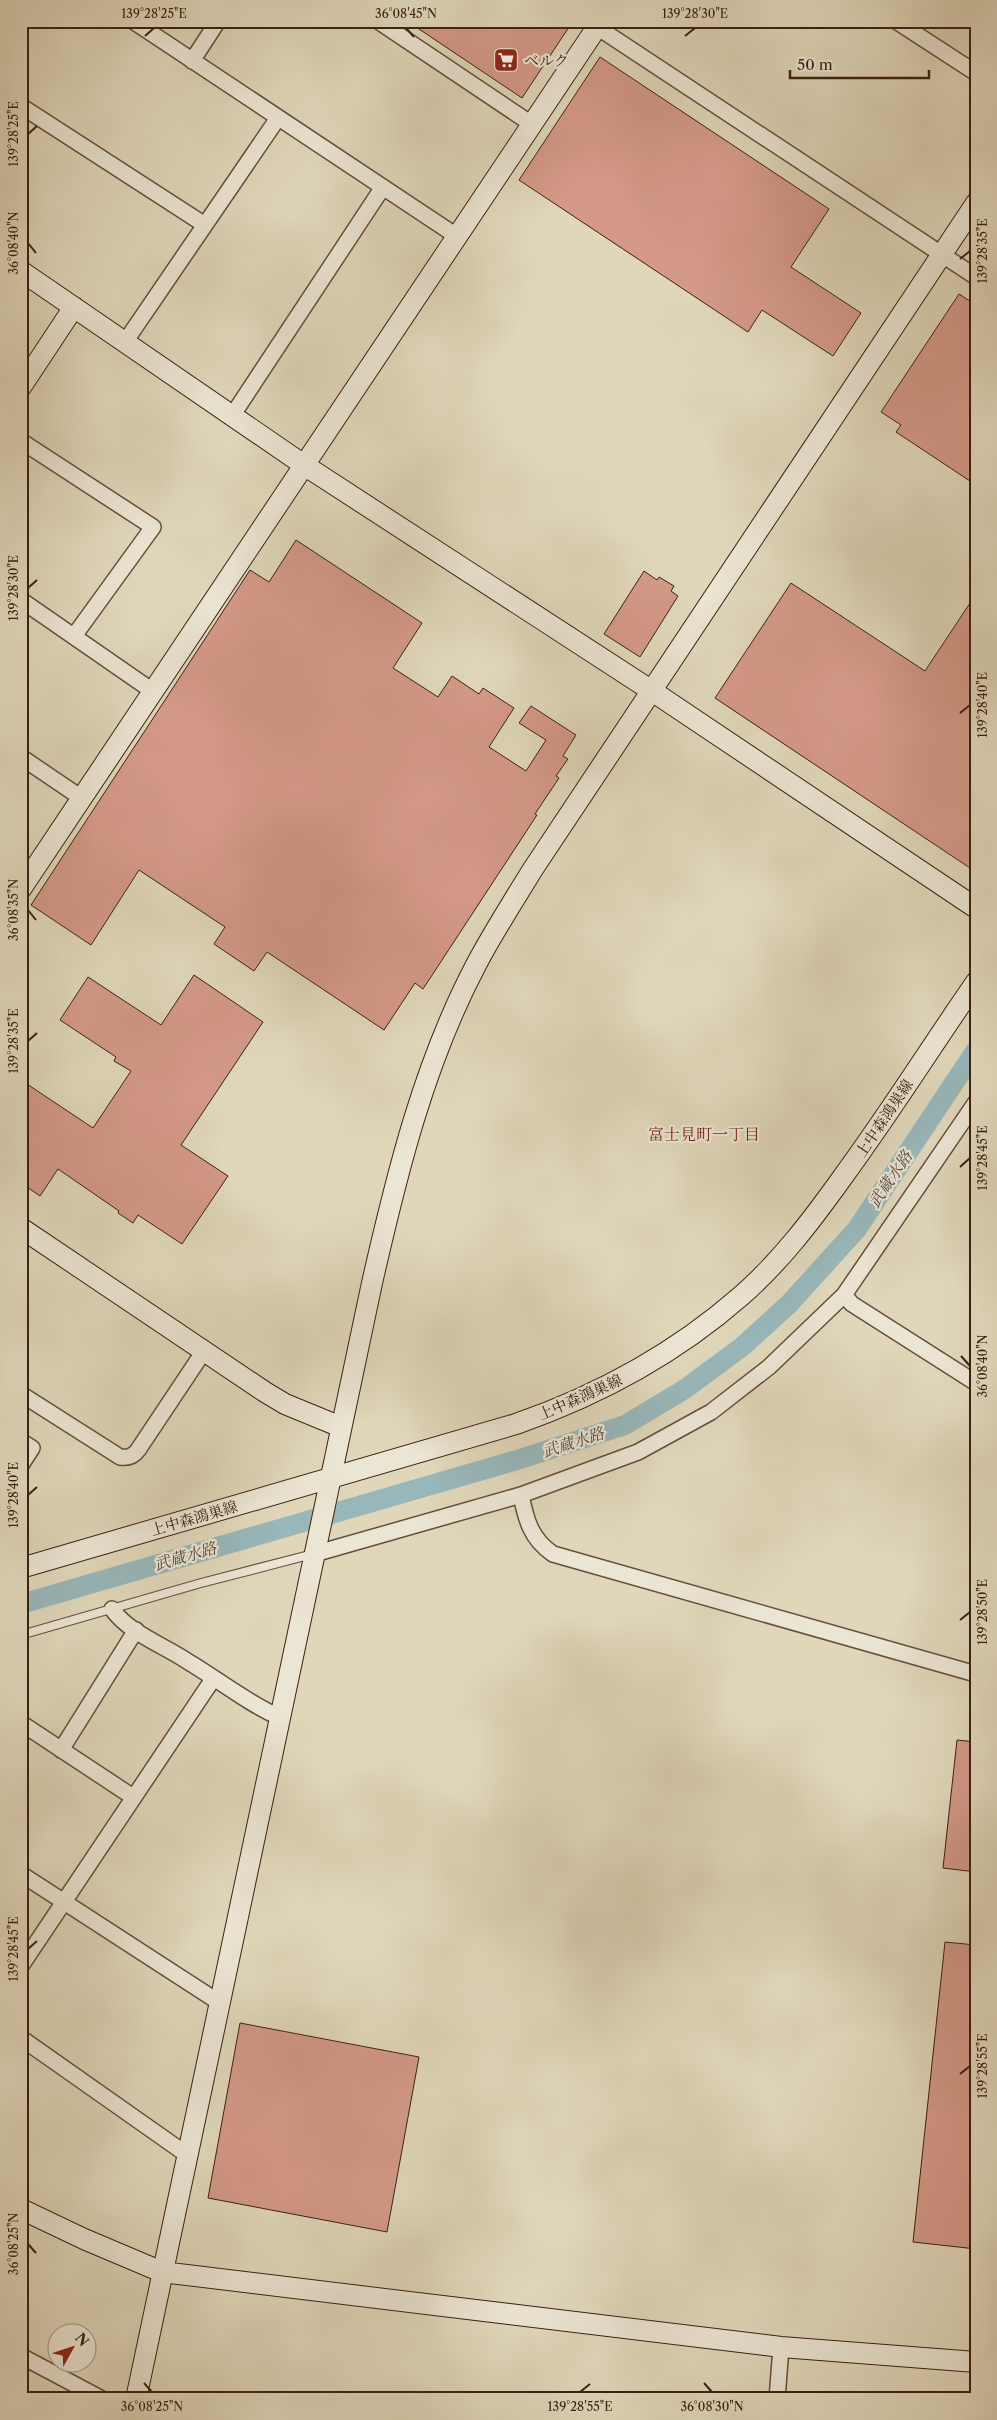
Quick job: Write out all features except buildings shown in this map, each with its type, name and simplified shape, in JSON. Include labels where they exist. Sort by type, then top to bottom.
[{"type":"street","points":[[133,21],[458,237]]},
{"type":"street","points":[[192,61],[218,21]]},
{"type":"street","points":[[378,21],[533,125]]},
{"type":"street","points":[[896,21],[976,73]]},
{"type":"street","points":[[21,889],[83,799],[599,24],[976,277]]},
{"type":"street","points":[[21,106],[205,225]]},
{"type":"street","points":[[125,342],[278,118]]},
{"type":"street","points":[[232,416],[382,187]]},
{"type":"street","points":[[136,2399],[186,2154],[397,1174],[408,1132],[445,1034],[476,964],[533,868],[976,202]]},
{"type":"street","points":[[21,271],[304,465],[652,691],[976,908]]},
{"type":"street","points":[[21,387],[74,307]]},
{"type":"street","points":[[21,442],[153,527],[74,636]]},
{"type":"street","points":[[21,600],[154,692]]},
{"type":"street","points":[[21,757],[83,799]]},
{"type":"street","name":"上中森鴻巣線","points":[[21,1568],[499,1429],[568,1404],[644,1366],[716,1316],[761,1276],[816,1213],[886,1116],[976,982]]},
{"type":"street","points":[[316,1545],[521,1495],[638,1452],[711,1412],[769,1367],[844,1295],[976,1102]]},
{"type":"street","points":[[21,1228],[285,1404],[341,1427]]},
{"type":"street","points":[[844,1295],[852,1304],[976,1383]]},
{"type":"street","points":[[21,1394],[120,1456],[129,1457],[138,1450],[204,1351]]},
{"type":"street","points":[[21,1441],[32,1448],[21,1465]]},
{"type":"street","points":[[521,1495],[531,1533],[540,1546],[553,1554],[976,1674]]},
{"type":"street","points":[[112,1609],[121,1621],[256,1707],[281,1718]]},
{"type":"street","points":[[62,1750],[136,1630]]},
{"type":"street","points":[[21,1966],[213,1679]]},
{"type":"street","points":[[21,1723],[133,1797]]},
{"type":"street","points":[[21,1874],[220,2003]]},
{"type":"street","points":[[21,2038],[186,2154]]},
{"type":"street","points":[[21,2209],[84,2239],[162,2272],[782,2347],[976,2362]]},
{"type":"street","points":[[777,2399],[782,2347]]},
{"type":"street","points":[[21,2356],[102,2399]]},
{"type":"lane","points":[[21,1635],[201,1583],[316,1545]]},
{"type":"waterway","name":"武蔵水路","points":[[21,1604],[517,1460],[625,1425],[685,1389],[743,1346],[789,1304],[857,1229],[976,1050]]},
{"type":"place","name":"ベルク","points":[[506,60]]},
{"type":"district","name":"富士見町一丁目","points":[[704,1134]]}]
